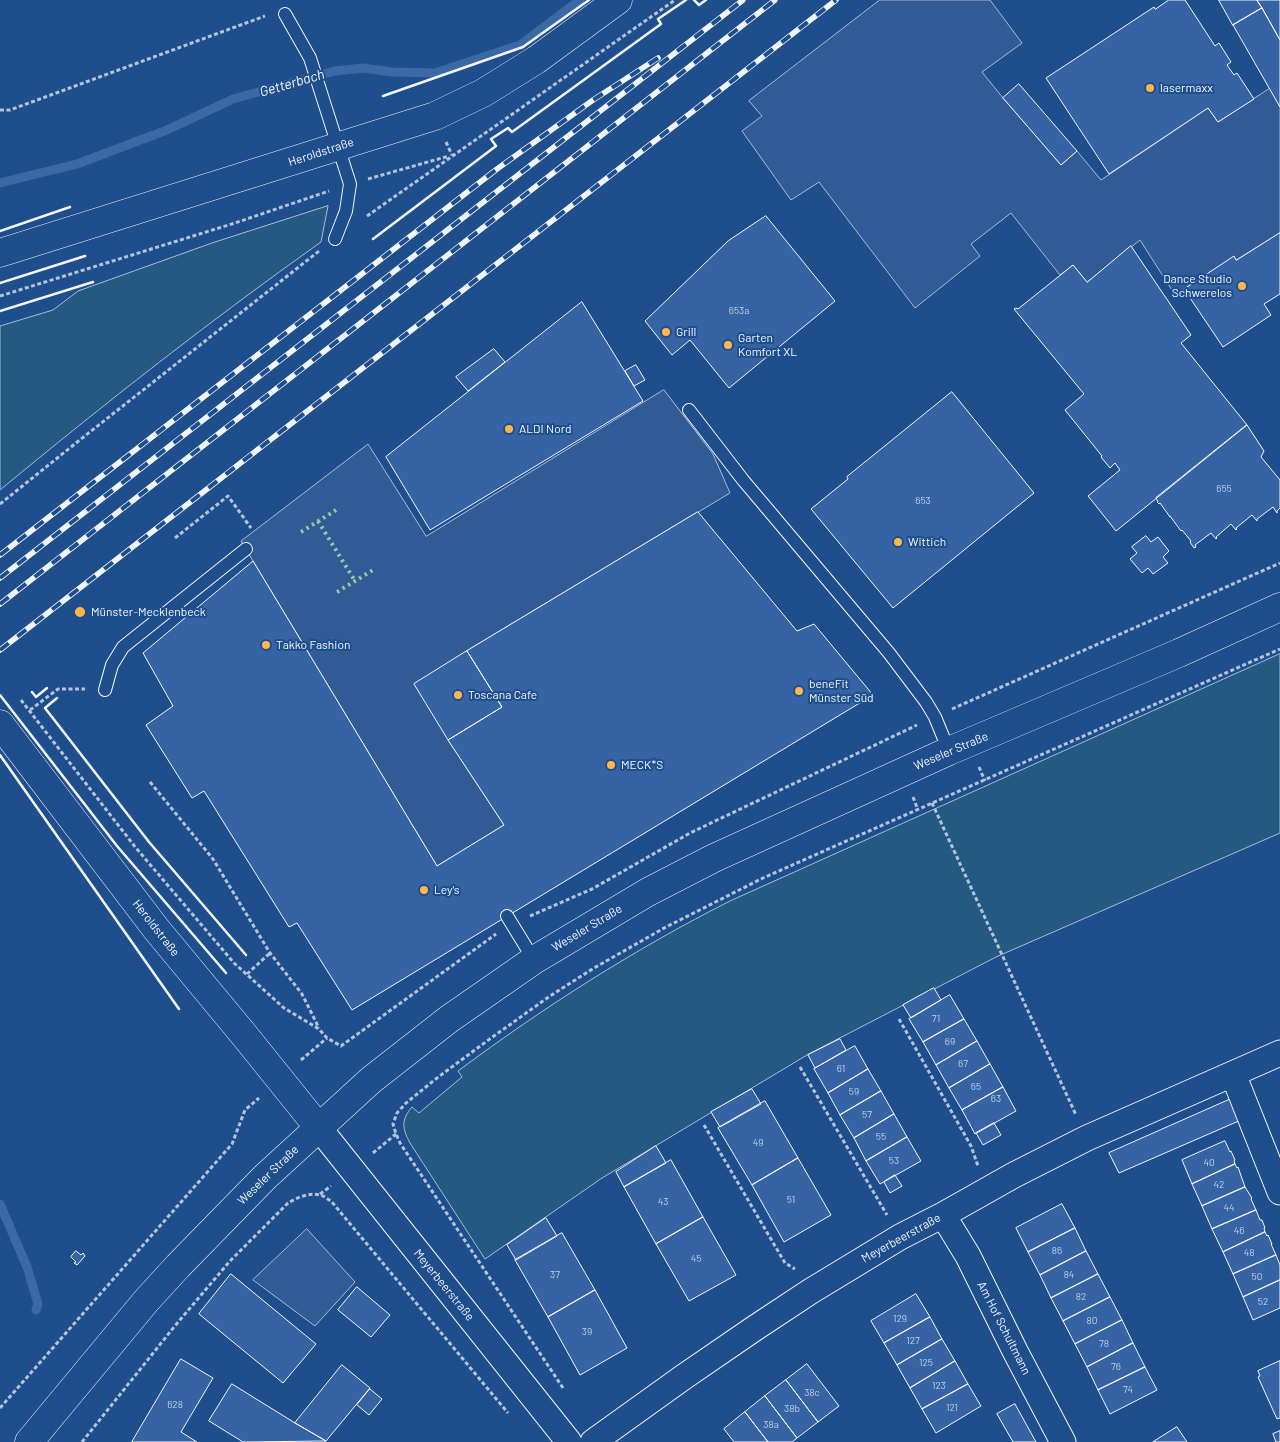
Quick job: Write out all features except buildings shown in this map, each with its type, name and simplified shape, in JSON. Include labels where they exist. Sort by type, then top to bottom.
[{"type":"main road","name":"Heroldstraße","points":[[0,253],[435,116],[483,93],[536,60],[618,0]]},
{"type":"main road","name":"Weseler Straße","points":[[29,1442],[146,1301],[265,1177],[388,1066],[456,1014],[534,960],[625,905],[682,874],[949,751],[1179,653],[1280,607]]},
{"type":"main road","name":"Heroldstraße","points":[[0,724],[157,930],[319,1128]]},
{"type":"street","name":"Meyerbeerstraße","points":[[593,1442],[685,1376],[811,1291],[900,1237],[1087,1138],[1280,1053]]},
{"type":"street","points":[[1233,1074],[1280,1192]]},
{"type":"street","name":"Meyerbeerstraße","points":[[319,1128],[569,1442]]},
{"type":"street","name":"Am Hof Schultmann","points":[[944,1215],[968,1256],[1062,1442]]},
{"type":"lane","points":[[285,14],[310,58],[350,184],[346,210],[335,239]]},
{"type":"lane","points":[[689,410],[743,480],[889,653],[935,717],[949,751]]},
{"type":"lane","points":[[105,690],[112,665],[123,647],[246,550]]},
{"type":"lane","points":[[507,916],[534,960]]},
{"type":"path","points":[[0,504],[335,239],[675,0]]},
{"type":"path","points":[[0,110],[10,110],[273,13],[285,14]]},
{"type":"path","points":[[0,296],[235,223],[350,184],[452,155]]},
{"type":"path","points":[[175,538],[228,496],[254,532]]},
{"type":"path","points":[[1024,677],[1280,563]]},
{"type":"path","points":[[568,1394],[400,1143],[393,1124],[397,1113],[437,1078],[550,996],[594,968],[666,927],[772,874],[1280,650]]},
{"type":"path","points":[[30,710],[58,689],[105,690]]},
{"type":"path","points":[[21,700],[136,848],[234,963],[284,1008],[319,1029]]},
{"type":"path","points":[[150,782],[213,859],[270,953],[302,994],[319,1029],[326,1038],[341,1046]]},
{"type":"path","points":[[932,804],[1087,1138]]},
{"type":"path","points":[[246,974],[270,953]]},
{"type":"path","points":[[899,1019],[971,1146],[975,1160],[990,1188]]},
{"type":"path","points":[[0,1408],[232,1144],[245,1110],[326,1038]]},
{"type":"path","points":[[800,1067],[900,1237]]},
{"type":"path","points":[[704,1125],[785,1263],[796,1270],[811,1291]]},
{"type":"path","points":[[82,1442],[174,1327],[230,1261],[288,1203],[296,1199],[320,1195],[330,1201],[514,1419]]},
{"type":"shaded area","points":[[880,0],[990,0],[1022,43],[982,72],[1061,165],[1077,151],[1101,180],[1208,108],[1218,122],[1270,88],[1280,107],[1280,233],[1236,260],[1233,257],[1175,295],[1140,240],[1087,282],[1073,265],[1060,275],[1011,213],[971,244],[980,256],[915,308],[819,182],[791,200],[742,131],[762,116],[749,101]]},
{"type":"shaded area","points":[[328,206],[321,242],[158,363],[0,490],[0,326],[53,310],[78,291],[212,243]]},
{"type":"shaded area","points":[[664,390],[713,454],[730,493],[467,651],[448,740],[504,825],[437,866],[241,541],[368,444],[426,536]]},
{"type":"shaded area","points":[[1280,654],[1280,833],[996,957],[807,1055],[602,1178],[485,1259],[410,1143],[404,1128],[404,1120],[412,1107],[419,1113],[462,1077],[458,1071],[523,1024],[591,980],[695,919],[730,901]]},
{"type":"shaded area","points":[[307,1229],[355,1282],[315,1326],[253,1280]]},
{"type":"waterway","name":"Getterbach","points":[[0,183],[77,164],[167,130],[233,99],[335,71],[363,68],[392,72],[435,73],[520,45],[580,0]]},
{"type":"waterway","points":[[0,1204],[27,1267],[38,1304],[36,1310]]},
{"type":"railway","points":[[0,578],[743,0]]},
{"type":"railway","points":[[0,604],[775,0]]},
{"type":"railway","points":[[0,650],[836,0]]},
{"type":"railway","points":[[0,555],[497,169],[593,100],[658,58]]},
{"type":"hedge","points":[[301,532],[336,510]]},
{"type":"hedge","points":[[318,521],[355,581]]},
{"type":"hedge","points":[[337,592],[373,570]]},
{"type":"wall","points":[[383,96],[523,47],[589,0]]},
{"type":"wall","points":[[373,239],[496,146],[491,139],[508,128],[512,132],[661,24],[658,19],[686,0]]},
{"type":"wall","points":[[694,0],[699,5],[706,0]]},
{"type":"wall","points":[[0,231],[70,207]]},
{"type":"wall","points":[[0,283],[85,256]]},
{"type":"wall","points":[[0,311],[93,282]]},
{"type":"wall","points":[[32,692],[36,697],[47,688]]},
{"type":"wall","points":[[0,695],[117,846],[226,973]]},
{"type":"wall","points":[[57,698],[45,708],[149,842],[246,955]]},
{"type":"wall","points":[[0,755],[179,1009]]},
{"type":"place","name":"lasermaxx","points":[[1150,88]]},
{"type":"place","name":"Dance Studio Schwerelos","points":[[1242,286]]},
{"type":"place","name":"Grill","points":[[666,332]]},
{"type":"place","name":"Garten Komfort XL","points":[[728,345]]},
{"type":"place","name":"ALDI Nord","points":[[509,429]]},
{"type":"place","name":"Wittich","points":[[898,542]]},
{"type":"place","name":"Münster-Mecklenbeck","points":[[80,612]]},
{"type":"place","name":"Takko Fashion","points":[[266,645]]},
{"type":"place","name":"beneFit Münster Süd","points":[[799,691]]},
{"type":"place","name":"Toscana Cafe","points":[[458,695]]},
{"type":"place","name":"MECK*S","points":[[611,765]]},
{"type":"place","name":"Ley's","points":[[424,890]]}]
